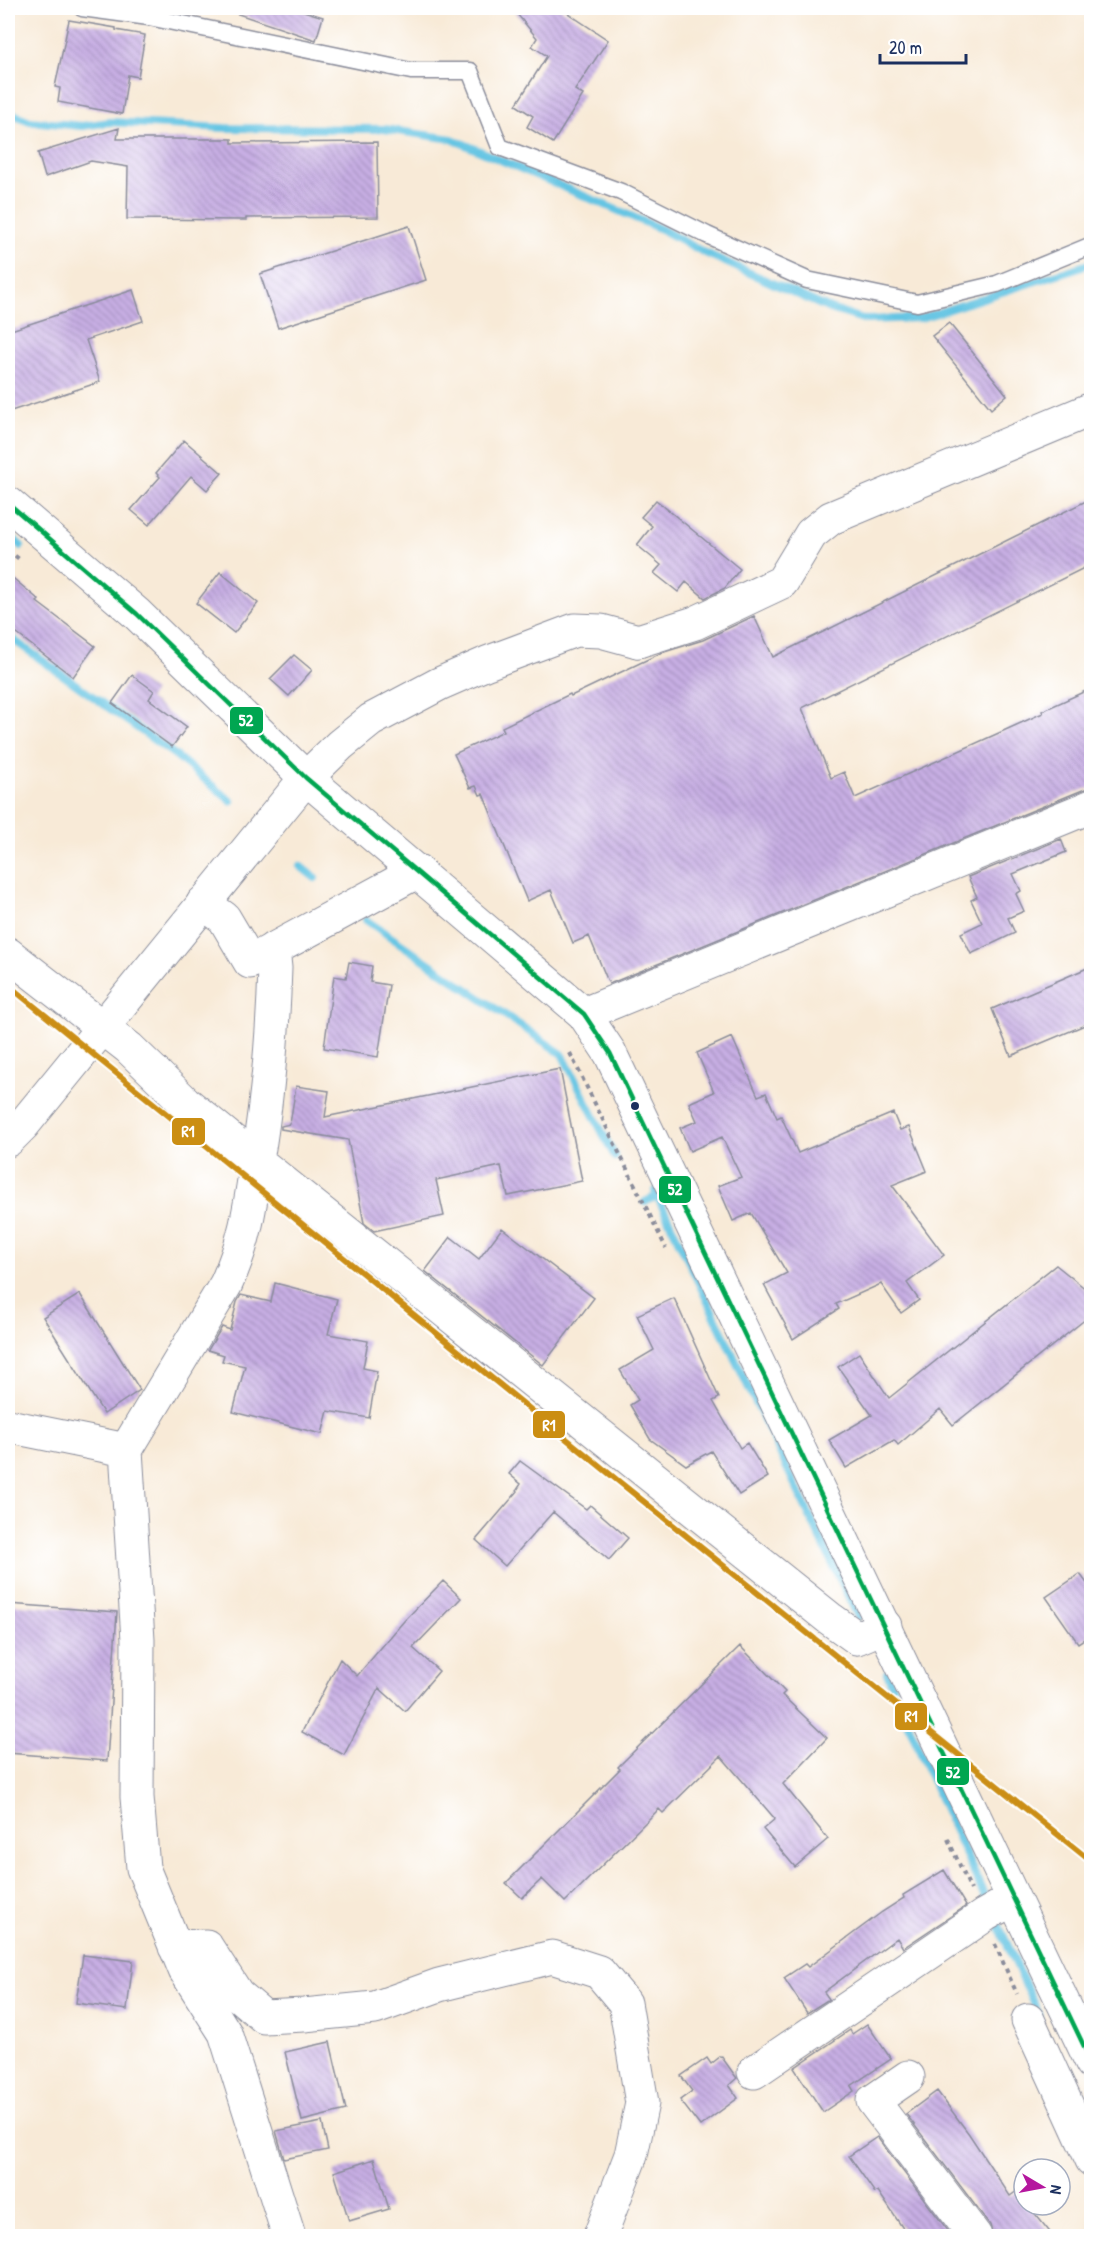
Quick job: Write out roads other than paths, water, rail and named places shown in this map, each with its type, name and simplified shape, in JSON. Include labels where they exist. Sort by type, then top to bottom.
[{"type":"street","points":[[8,1140],[23,1125],[306,778],[340,745],[371,720],[439,684],[487,663],[575,630],[601,631],[638,641],[695,623],[782,582],[811,534],[831,518],[1092,409]]},
{"type":"street","points":[[8,502],[137,614],[306,778],[584,1014],[610,1053],[885,1626],[996,1909],[1091,2061]]},
{"type":"street","points":[[584,1014],[1092,806]]},
{"type":"street","points":[[203,903],[224,918],[250,962],[418,871]]},
{"type":"street","points":[[273,949],[275,968],[273,1036],[267,1100],[246,1230],[239,1255],[226,1284],[126,1450],[138,1640],[137,1797],[143,1868],[185,1970],[225,2033],[289,2236]]},
{"type":"street","points":[[8,954],[103,1026],[185,1102],[257,1161],[829,1618],[857,1638],[885,1626]]},
{"type":"street","points":[[8,1426],[126,1450]]},
{"type":"street","points":[[754,2072],[996,1909]]},
{"type":"street","points":[[175,1947],[206,1946],[237,1994],[264,2017],[375,2008],[439,1985],[552,1957],[599,1972],[625,2003],[642,2103],[631,2155],[600,2236]]},
{"type":"street","points":[[1028,2020],[1092,2160]]},
{"type":"street","points":[[908,2078],[873,2101],[975,2236]]},
{"type":"lane","points":[[82,8],[149,17],[411,71],[470,71],[500,147],[621,192],[707,235],[807,280],[917,303],[997,284],[1092,245]]},
{"type":"waterway","points":[[8,112],[30,121],[82,126],[110,122],[225,128],[384,129],[452,139],[663,230],[703,252],[830,309],[866,320],[921,318],[1092,263]]},
{"type":"waterway","points":[[8,534],[21,546]]},
{"type":"waterway","points":[[8,636],[175,755],[231,801]]},
{"type":"waterway","points":[[300,866],[315,878]]},
{"type":"waterway","points":[[366,920],[562,1054],[615,1157]]},
{"type":"waterway","points":[[655,1191],[858,1617]]},
{"type":"waterway","points":[[645,1202],[657,1196]]},
{"type":"waterway","points":[[887,1673],[931,1778],[989,1906]]},
{"type":"waterway","points":[[995,1917],[1039,2015]]}]
